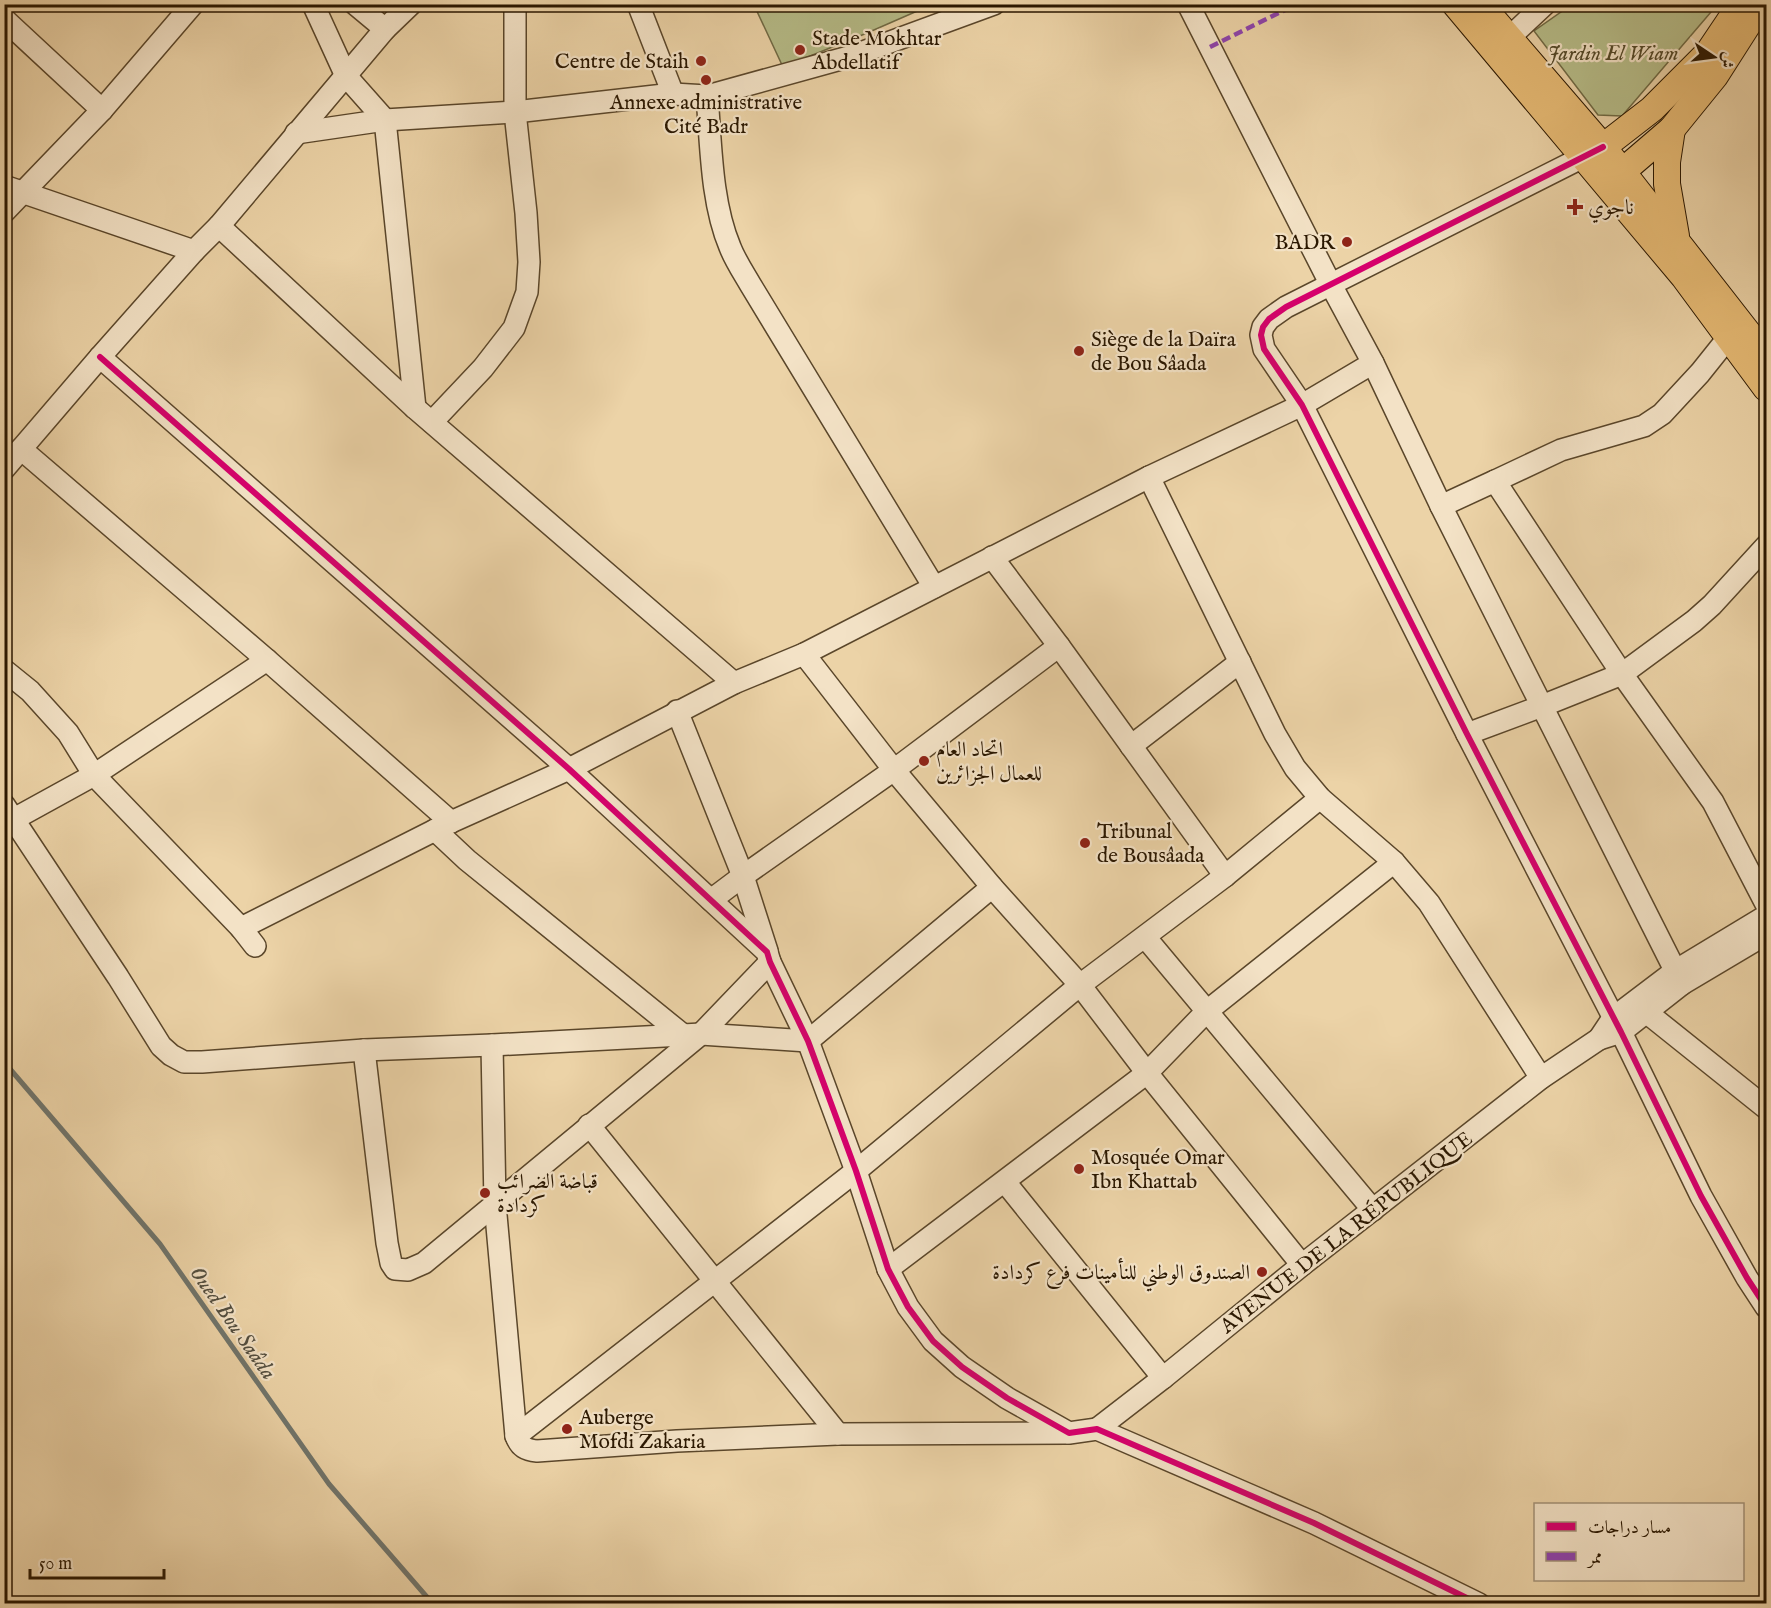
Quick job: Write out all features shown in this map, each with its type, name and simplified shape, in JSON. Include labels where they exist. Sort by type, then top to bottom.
[{"type":"main road","points":[[1455,4],[1501,44],[1615,178],[1677,239],[1767,356]]},
{"type":"main road","points":[[1480,4],[1501,44]]},
{"type":"main road","points":[[1593,152],[1652,110],[1708,53],[1741,4]]},
{"type":"main road","points":[[1615,178],[1672,129],[1715,76],[1761,4]]},
{"type":"main road","points":[[1672,129],[1667,162],[1667,184],[1677,239]]},
{"type":"main road","points":[[1615,178],[1728,338],[1767,388]]},
{"type":"street","points":[[4,212],[14,189],[102,110],[193,4]]},
{"type":"street","points":[[313,4],[346,76],[385,120],[415,408]]},
{"type":"street","points":[[355,4],[385,29]]},
{"type":"street","points":[[4,469],[100,357],[219,226],[385,29],[411,4]]},
{"type":"street","points":[[432,422],[483,368],[514,328],[527,292],[529,262],[526,213],[515,112],[515,4]]},
{"type":"street","points":[[638,4],[673,94]]},
{"type":"street","points":[[296,133],[385,120],[515,112],[673,94],[707,96],[852,56],[994,4]]},
{"type":"street","points":[[1188,4],[1373,363],[1441,506],[1678,977]]},
{"type":"street","points":[[1501,44],[1545,4]]},
{"type":"street","points":[[4,20],[102,110]]},
{"type":"street","points":[[707,96],[716,190],[722,224],[730,248],[934,587]]},
{"type":"street","points":[[1593,152],[1276,313],[1265,323],[1261,331],[1264,349],[1302,405],[1467,734],[1617,1025],[1701,1196],[1747,1278],[1767,1307]]},
{"type":"street","points":[[14,189],[194,251]]},
{"type":"street","points":[[219,226],[415,408],[734,683]]},
{"type":"street","points":[[1441,506],[1561,450],[1644,426],[1662,414],[1700,373],[1728,338]]},
{"type":"street","points":[[100,357],[569,769],[711,900],[769,957]]},
{"type":"street","points":[[241,928],[443,826],[569,769],[734,683],[804,654],[1149,477],[1302,405],[1373,363]]},
{"type":"street","points":[[21,448],[267,660],[443,826],[467,860],[692,1034]]},
{"type":"street","points":[[1149,477],[1275,734],[1294,768],[1320,798],[1394,862],[1429,903],[1541,1078]]},
{"type":"street","points":[[1496,482],[1622,674],[1713,802],[1767,904]]},
{"type":"street","points":[[1467,734],[1622,674],[1694,621],[1767,546]]},
{"type":"street","points":[[992,557],[1225,876]]},
{"type":"street","points":[[711,900],[894,770],[1059,646]]},
{"type":"street","points":[[804,654],[894,770],[992,887],[1080,985],[1147,1073],[1302,1265]]},
{"type":"street","points":[[267,660],[93,775],[9,812],[161,1046],[184,1062],[364,1050],[692,1034],[808,1041],[992,887]]},
{"type":"street","points":[[1131,746],[1240,662]]},
{"type":"street","points":[[4,670],[30,692],[68,733],[93,775],[241,928],[255,946]]},
{"type":"street","points":[[677,711],[743,876],[769,957],[808,1041],[856,1171],[888,1269],[908,1307],[933,1341],[962,1366],[1007,1398],[1069,1433]]},
{"type":"street","points":[[516,1436],[856,1171],[1080,985],[1225,876],[1320,798]]},
{"type":"street","points":[[888,1269],[1147,1073],[1206,1012],[1394,862]]},
{"type":"street","points":[[1617,1025],[1678,977],[1767,916]]},
{"type":"street","points":[[1617,1025],[1646,1012],[1678,977],[1767,934]]},
{"type":"street","points":[[1145,937],[1373,1210]]},
{"type":"street","points":[[364,1050],[387,1244],[391,1263],[395,1269],[408,1270],[424,1263],[589,1125],[692,1034],[769,957]]},
{"type":"street","points":[[1646,1012],[1767,1108]]},
{"type":"street","name":"AVENUE DE LA RÉPUBLIQUE","points":[[1097,1429],[1541,1078],[1617,1025]]},
{"type":"street","points":[[492,1045],[495,1204],[516,1436],[524,1448],[537,1451],[677,1441],[838,1434],[1069,1433],[1097,1429],[1314,1523],[1479,1604]]},
{"type":"street","points":[[589,1125],[838,1434]]},
{"type":"street","points":[[1005,1182],[1163,1378]]},
{"type":"green space","name":"Stade Mokhtar Abdellatif","points":[[754,5],[931,5],[783,67]]},
{"type":"green space","name":"Jardin El Wiam","points":[[1571,5],[1717,5],[1622,116],[1598,115],[1534,31]]},
{"type":"waterway","name":"Oued Bou Saâda","points":[[4,1062],[160,1244],[329,1484],[433,1604]]},
{"type":"marked path","points":[[1210,47],[1297,4]]},
{"type":"cycle path","points":[[1603,147],[1286,307],[1269,319],[1261,335],[1264,349],[1302,405],[1467,734],[1621,1032],[1701,1196],[1766,1307]]},
{"type":"cycle path","points":[[100,357],[569,769],[767,952],[808,1041],[856,1171],[888,1269],[908,1307],[933,1341],[962,1367],[1007,1398],[1069,1433],[1097,1429],[1314,1523],[1479,1604]]},
{"type":"place","name":"Stade Mokhtar Abdellatif","points":[[800,50]]},
{"type":"place","name":"Centre de Staih","points":[[701,61]]},
{"type":"place","name":"Annexe administrative Cité Badr","points":[[706,80]]},
{"type":"place","name":"ناجوي","points":[[1575,207]]},
{"type":"place","name":"BADR","points":[[1347,242]]},
{"type":"place","name":"Siège de la Daïra de Bou Sâada","points":[[1079,351]]},
{"type":"place","name":"اتحاد العام للعمال الجزائرين","points":[[924,761]]},
{"type":"place","name":"Tribunal de Bousâada","points":[[1085,843]]},
{"type":"place","name":"Mosquée Omar Ibn Khattab","points":[[1079,1169]]},
{"type":"place","name":"قباضة الضرائب كردادة","points":[[485,1193]]},
{"type":"place","name":"الصندوق الوطني للنأمينات فرع كردادة","points":[[1262,1272]]},
{"type":"place","name":"Auberge Mofdi Zakaria","points":[[567,1429]]}]
